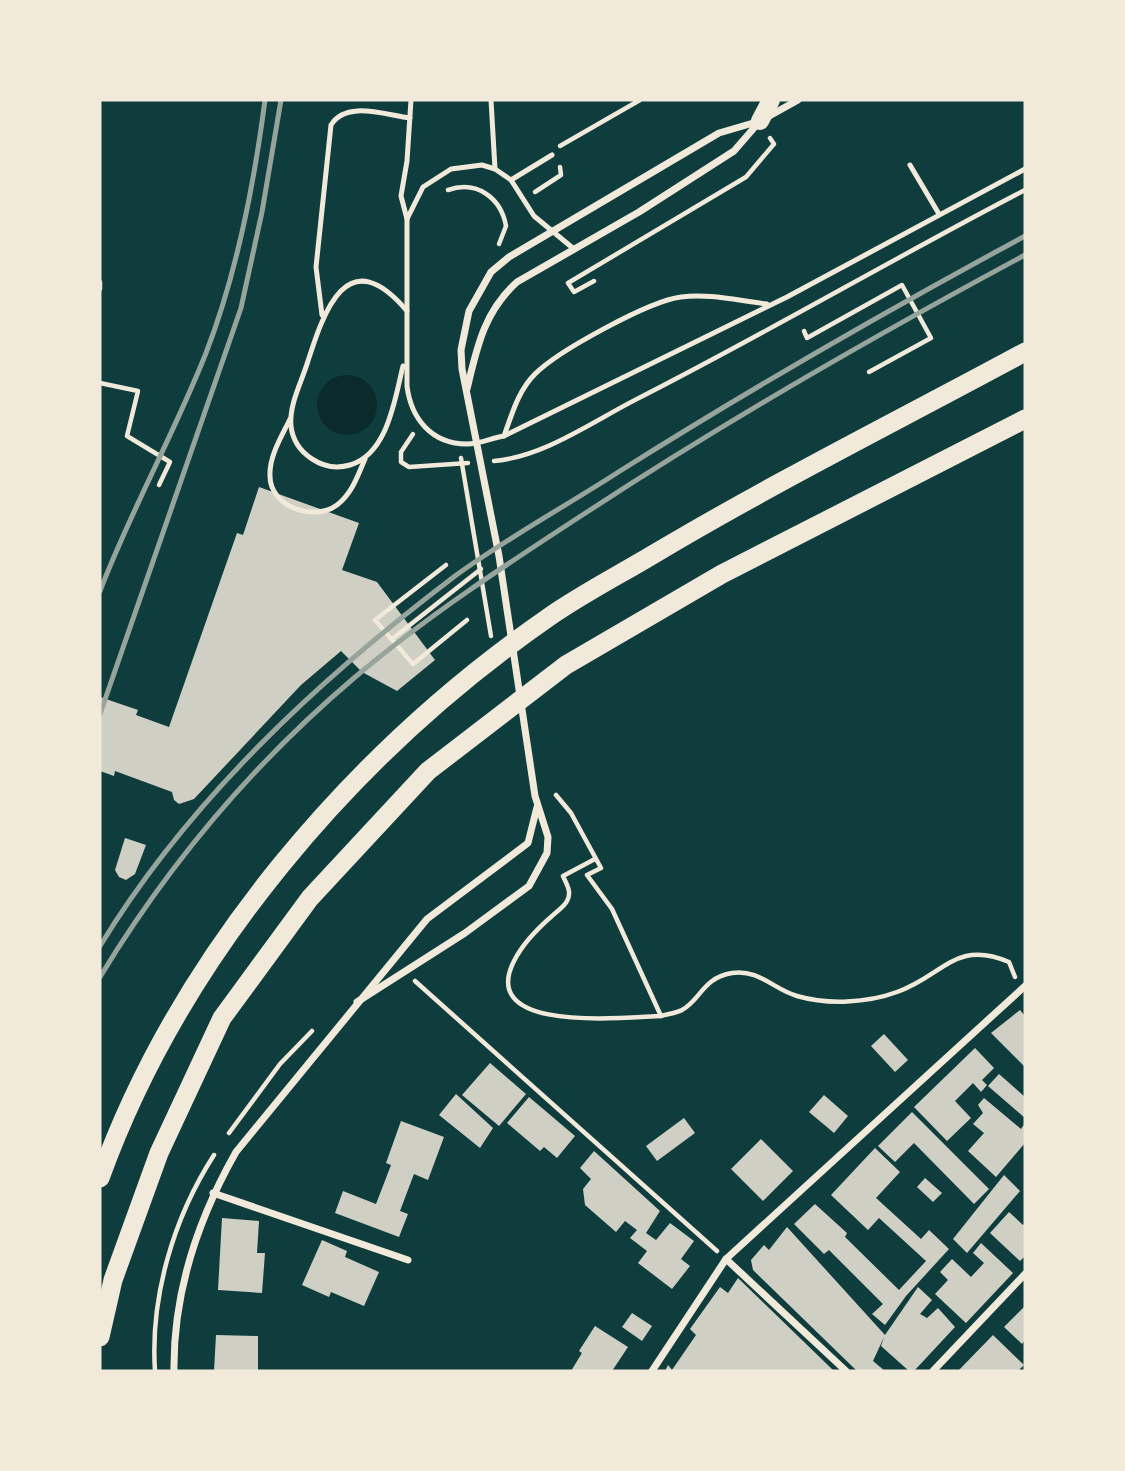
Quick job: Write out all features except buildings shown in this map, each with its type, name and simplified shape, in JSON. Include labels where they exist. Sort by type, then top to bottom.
[{"type":"highway","points":[[100,1178],[113,1141],[185,1000],[276,867],[402,733],[550,616],[722,514],[1025,352]]},
{"type":"highway","points":[[100,1338],[113,1280],[159,1153],[222,1018],[310,898],[428,771],[566,665],[722,574],[1025,419]]},
{"type":"main road","points":[[760,121],[771,100]]},
{"type":"street","points":[[357,1002],[529,886],[543,863],[548,843],[535,796],[499,556],[466,393],[461,350],[469,312],[480,288],[491,272],[509,257],[719,133],[760,121],[799,100]]},
{"type":"street","points":[[466,393],[483,327],[500,297],[532,272],[734,151],[760,121]]},
{"type":"street","points":[[174,1371],[186,1263],[212,1193],[244,1141],[427,919],[528,843],[537,806]]},
{"type":"street","points":[[652,1371],[726,1259],[1023,988]]},
{"type":"street","points":[[212,1193],[408,1260]]},
{"type":"street","points":[[726,1259],[846,1371]]},
{"type":"street","points":[[933,1371],[1025,1274]]},
{"type":"lane","points":[[411,100],[407,161],[401,197],[407,219],[405,358],[410,406],[419,425],[444,440],[467,444],[504,436],[601,391],[767,304],[787,297],[1025,169]]},
{"type":"lane","points":[[492,100],[495,169]]},
{"type":"lane","points":[[322,315],[316,267],[331,125],[342,113],[355,110],[410,118]]},
{"type":"lane","points":[[511,180],[551,153]]},
{"type":"lane","points":[[407,219],[423,187],[451,169],[482,165],[495,169],[511,180],[534,216],[574,249]]},
{"type":"lane","points":[[911,165],[939,214]]},
{"type":"lane","points":[[405,358],[386,426],[365,457],[354,484],[337,505],[313,514],[293,508],[282,500],[270,478],[271,461],[291,416],[322,315],[333,297],[348,284],[365,282],[383,288],[407,311]]},
{"type":"lane","points":[[504,436],[514,405],[535,374],[563,353],[644,310],[673,298],[699,296],[767,304]]},
{"type":"lane","points":[[291,416],[298,444],[320,464],[332,468],[345,467],[365,457]]},
{"type":"path","points":[[551,153],[640,100]]},
{"type":"path","points":[[594,281],[574,292],[568,283],[746,177],[774,144],[760,121]]},
{"type":"path","points":[[444,192],[466,187],[491,196],[504,212],[506,226],[499,243]]},
{"type":"path","points":[[100,282],[100,289]]},
{"type":"path","points":[[804,331],[807,338],[902,285],[931,338],[869,372]]},
{"type":"path","points":[[100,383],[138,391],[127,436],[170,462],[159,485]]},
{"type":"path","points":[[460,452],[492,644]]},
{"type":"path","points":[[391,639],[499,556]]},
{"type":"path","points":[[446,565],[375,620],[413,664],[467,620]]},
{"type":"path","points":[[556,795],[572,813],[601,868],[587,875],[612,909],[661,1016]]},
{"type":"path","points":[[595,859],[563,876],[570,892],[567,903],[531,936],[518,955],[506,985],[509,993],[525,1007],[552,1015],[618,1018],[661,1016],[683,1010],[704,985],[732,973],[757,974],[796,996],[843,1002],[898,992],[964,955],[987,952],[1009,962],[1023,988]]},
{"type":"path","points":[[404,971],[726,1259]]},
{"type":"water","points":[[341,375],[353,375],[372,388],[377,405],[375,417],[364,430],[353,435],[341,435],[322,422],[317,411],[317,399],[330,380]]},
{"type":"railway","points":[[100,591],[194,383],[217,323],[243,228],[265,100]]},
{"type":"railway","points":[[100,714],[241,308],[262,212],[281,100]]},
{"type":"railway","points":[[100,946],[135,892],[216,792],[306,700],[404,615],[516,535],[720,410],[871,321],[1025,236]]},
{"type":"railway","points":[[100,977],[154,895],[215,817],[317,711],[382,655],[497,571],[694,444],[858,347],[1025,255]]}]
